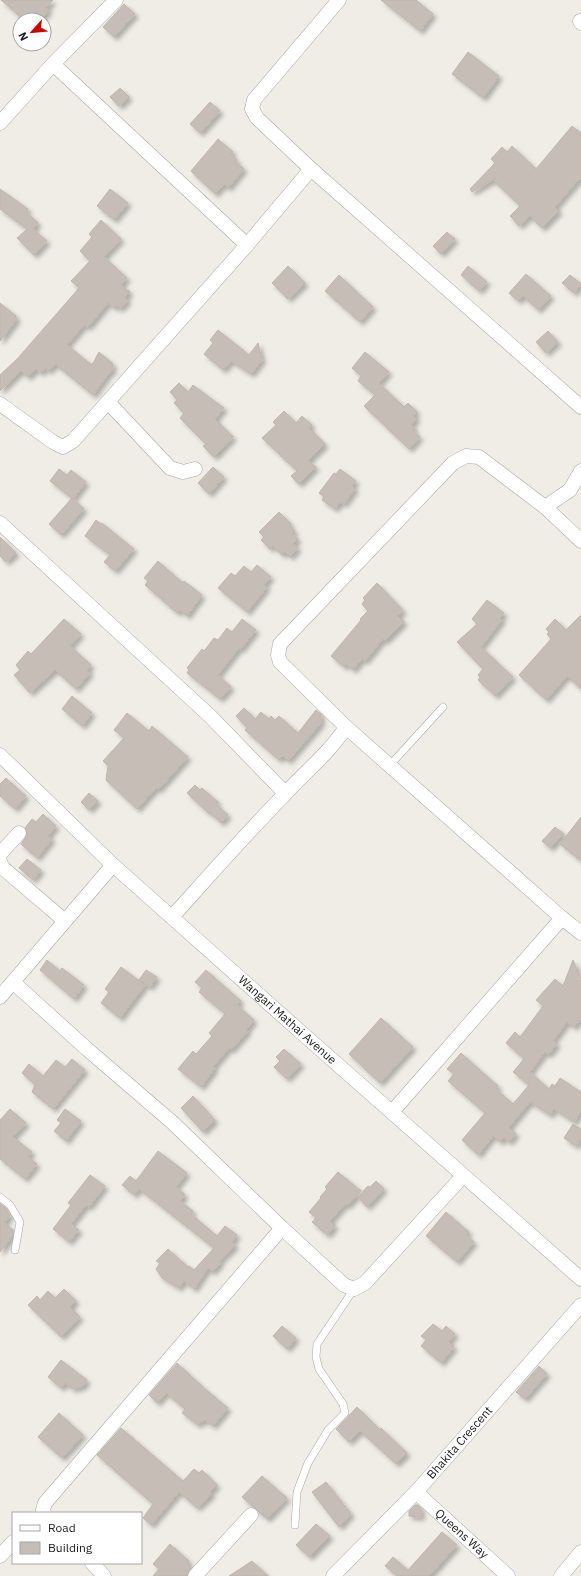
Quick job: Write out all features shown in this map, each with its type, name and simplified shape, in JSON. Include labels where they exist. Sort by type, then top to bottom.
[{"type":"street","points":[[0,123],[53,64],[116,0]]},
{"type":"street","points":[[339,0],[254,100],[252,109],[257,118],[311,169],[581,407]]},
{"type":"street","points":[[53,64],[247,245]]},
{"type":"street","points":[[0,404],[53,442],[63,447],[73,441],[247,245],[311,169]]},
{"type":"street","points":[[108,402],[170,468],[183,472],[195,469]]},
{"type":"street","points":[[581,541],[544,507],[479,457],[466,456],[453,463],[280,644],[278,655],[280,662],[346,727],[562,918],[581,933]]},
{"type":"street","points":[[544,507],[570,490],[581,470]]},
{"type":"street","points":[[0,523],[210,716],[285,793]]},
{"type":"street","points":[[172,917],[285,793],[324,754],[346,727]]},
{"type":"street","name":"Wangari Mathai Avenue","points":[[0,755],[113,865],[581,1279]]},
{"type":"street","points":[[0,854],[19,833]]},
{"type":"street","points":[[0,862],[3,868],[65,921]]},
{"type":"street","points":[[0,997],[14,983],[113,865]]},
{"type":"street","points":[[392,1112],[562,918]]},
{"type":"street","points":[[14,983],[87,1049],[173,1122],[282,1228],[344,1284],[354,1289],[365,1284],[463,1176]]},
{"type":"street","points":[[43,1512],[45,1503],[282,1228]]},
{"type":"street","name":"Bhakita Crescent","points":[[333,1576],[416,1492],[581,1305]]},
{"type":"street","name":"Queens Way","points":[[416,1492],[508,1576]]},
{"type":"street","points":[[195,1576],[251,1515]]},
{"type":"street","points":[[0,1556],[12,1543]]},
{"type":"street","points":[[561,1576],[581,1552]]},
{"type":"street","points":[[93,1564],[104,1576]]},
{"type":"lane","points":[[390,765],[443,707]]},
{"type":"lane","points":[[0,1197],[10,1205],[20,1222],[15,1250]]},
{"type":"lane","points":[[295,1525],[297,1492],[308,1463],[328,1430],[346,1413],[343,1404],[320,1369],[316,1357],[317,1344],[354,1289]]},
{"type":"building","points":[[1,0],[53,0],[46,8],[49,10],[47,12],[15,12]]},
{"type":"building","points":[[381,0],[416,0],[433,14],[420,31]]},
{"type":"building","points":[[124,4],[135,14],[114,37],[103,27]]},
{"type":"building","points":[[468,52],[499,76],[483,98],[452,74]]},
{"type":"building","points":[[120,88],[129,97],[119,106],[110,97]]},
{"type":"building","points":[[210,102],[220,111],[200,133],[190,124]]},
{"type":"building","points":[[572,126],[581,133],[581,177],[555,207],[559,211],[542,228],[530,216],[519,226],[510,216],[520,206],[493,180],[496,178],[472,192],[470,189],[495,163],[491,159],[502,147],[507,152],[512,146],[536,169]]},
{"type":"building","points":[[218,139],[233,152],[231,155],[244,169],[228,188],[224,184],[215,194],[191,171]]},
{"type":"building","points":[[0,189],[28,209],[26,212],[38,223],[33,229],[47,241],[34,255],[17,238],[27,229],[0,209]]},
{"type":"building","points":[[110,189],[128,203],[114,220],[97,206]]},
{"type":"building","points":[[101,220],[121,239],[104,257],[127,278],[121,285],[130,292],[125,297],[128,300],[120,309],[116,305],[114,308],[108,303],[88,327],[84,325],[67,345],[92,365],[99,352],[112,363],[113,368],[111,372],[93,395],[55,364],[49,371],[45,368],[41,373],[36,369],[28,377],[21,371],[0,391],[0,375],[18,358],[79,288],[71,281],[90,261],[80,251],[92,237],[89,234]]},
{"type":"building","points":[[447,232],[455,239],[441,254],[433,246]]},
{"type":"building","points":[[288,266],[305,283],[288,299],[272,283]]},
{"type":"building","points":[[468,266],[487,282],[479,291],[461,275]]},
{"type":"building","points":[[526,274],[551,296],[538,310],[523,296],[518,301],[509,293]]},
{"type":"building","points":[[339,275],[373,307],[360,322],[325,291]]},
{"type":"building","points":[[570,275],[581,284],[574,293],[562,283]]},
{"type":"building","points":[[0,303],[16,316],[15,317],[17,319],[0,341]]},
{"type":"building","points":[[218,330],[249,355],[258,343],[262,360],[251,374],[231,361],[223,370],[204,354],[213,343],[210,340]]},
{"type":"building","points":[[548,331],[558,342],[546,353],[536,342]]},
{"type":"building","points":[[365,352],[389,372],[379,383],[404,407],[408,403],[417,412],[413,415],[417,419],[411,424],[415,429],[413,431],[420,437],[409,449],[364,406],[375,395],[358,381],[361,376],[352,368]]},
{"type":"building","points":[[179,383],[188,392],[193,385],[224,408],[215,419],[233,437],[214,457],[203,446],[206,444],[180,418],[184,413],[174,403],[177,400],[170,392]]},
{"type":"building","points":[[284,411],[296,423],[302,416],[312,425],[309,428],[325,444],[308,461],[316,467],[299,484],[291,476],[297,471],[262,438],[276,425],[273,422]]},
{"type":"building","points":[[213,467],[224,477],[209,494],[198,483]]},
{"type":"building","points":[[59,469],[67,475],[71,470],[86,482],[73,499],[50,481]]},
{"type":"building","points":[[340,469],[356,481],[352,486],[355,489],[344,504],[340,502],[335,509],[322,500],[324,497],[319,493],[334,473],[336,474]]},
{"type":"building","points":[[72,498],[84,509],[61,535],[49,524]]},
{"type":"building","points":[[279,512],[291,524],[289,526],[295,531],[292,534],[298,539],[293,544],[298,548],[290,557],[285,552],[282,555],[273,546],[270,549],[261,540],[264,537],[259,532]]},
{"type":"building","points":[[96,520],[101,524],[102,523],[134,549],[115,571],[104,562],[110,555],[85,536]]},
{"type":"building","points":[[0,537],[16,553],[6,562],[0,556]]},
{"type":"building","points":[[158,561],[183,583],[184,581],[202,595],[187,616],[180,610],[177,613],[145,585],[148,581],[144,578]]},
{"type":"building","points":[[257,565],[271,577],[264,585],[267,587],[247,612],[218,588],[231,573],[235,576],[244,566],[251,572]]},
{"type":"building","points":[[377,583],[403,610],[398,616],[404,622],[385,641],[383,639],[365,661],[362,659],[353,670],[346,664],[344,667],[331,656],[368,611],[362,604],[365,600],[363,598]]},
{"type":"building","points":[[487,600],[504,613],[500,618],[502,620],[481,647],[513,677],[495,696],[478,680],[480,677],[478,675],[483,669],[457,642],[477,624],[472,619]]},
{"type":"building","points":[[581,615],[581,689],[567,676],[546,700],[519,675],[551,639],[547,634],[549,632],[546,629],[555,619],[566,630]]},
{"type":"building","points":[[64,619],[81,634],[70,646],[91,665],[87,670],[90,673],[76,689],[55,670],[30,693],[14,675],[20,670],[16,665],[28,651],[31,654]]},
{"type":"building","points":[[242,619],[256,630],[241,649],[239,648],[218,675],[231,687],[220,699],[187,673],[189,670],[187,668],[202,649],[204,651],[214,638],[218,640],[227,628],[232,632]]},
{"type":"building","points":[[72,696],[92,713],[82,726],[62,709]]},
{"type":"building","points":[[244,708],[255,719],[261,712],[269,719],[271,716],[275,720],[279,716],[298,733],[316,710],[321,714],[321,723],[288,761],[283,756],[279,760],[245,730],[247,728],[236,716]]},
{"type":"building","points":[[127,713],[149,731],[152,726],[188,757],[158,790],[156,788],[137,809],[106,780],[108,766],[103,761],[124,738],[114,730]]},
{"type":"building","points":[[6,778],[26,796],[15,809],[0,796],[0,784]]},
{"type":"building","points":[[195,785],[200,790],[202,788],[218,802],[216,804],[228,815],[221,823],[187,793]]},
{"type":"building","points":[[89,793],[98,801],[89,810],[81,802]]},
{"type":"building","points":[[43,814],[56,826],[48,836],[52,839],[37,858],[21,844],[27,835],[25,828],[32,819],[36,822]]},
{"type":"building","points":[[581,817],[581,861],[560,844]]},
{"type":"building","points":[[555,827],[564,834],[550,848],[542,841]]},
{"type":"building","points":[[27,859],[41,870],[33,880],[19,868]]},
{"type":"building","points":[[47,960],[60,971],[62,968],[84,985],[74,999],[40,970]]},
{"type":"building","points":[[573,960],[581,979],[581,1019],[574,1027],[567,1022],[553,1041],[557,1044],[548,1055],[545,1052],[530,1072],[549,1089],[552,1084],[555,1086],[560,1078],[581,1092],[581,1111],[574,1122],[554,1109],[550,1115],[530,1102],[509,1127],[516,1134],[509,1142],[504,1138],[500,1142],[493,1136],[478,1155],[462,1140],[485,1113],[448,1081],[454,1074],[447,1069],[461,1053],[498,1086],[496,1089],[513,1104],[529,1085],[513,1072],[524,1059],[506,1043],[515,1032],[520,1037],[543,1006],[536,1000],[555,979],[563,986]]},
{"type":"building","points":[[121,967],[145,985],[120,1018],[101,1003],[109,992],[105,989]]},
{"type":"building","points":[[146,970],[157,977],[150,987],[139,980]]},
{"type":"building","points":[[206,970],[241,1001],[237,1005],[254,1020],[246,1030],[248,1031],[231,1050],[229,1048],[213,1067],[215,1068],[201,1087],[178,1069],[193,1051],[196,1054],[212,1036],[209,1033],[225,1014],[199,992],[202,988],[195,982]]},
{"type":"building","points":[[381,1018],[413,1047],[380,1083],[349,1054]]},
{"type":"building","points":[[284,1049],[301,1064],[287,1079],[274,1067],[280,1061],[276,1057]]},
{"type":"building","points":[[72,1059],[85,1070],[53,1109],[32,1092],[35,1085],[22,1073],[29,1064],[43,1076],[56,1060],[65,1067]]},
{"type":"building","points":[[193,1096],[215,1120],[203,1132],[181,1108]]},
{"type":"building","points":[[10,1109],[26,1123],[13,1137],[32,1152],[28,1157],[37,1164],[25,1179],[0,1159],[0,1120]]},
{"type":"building","points":[[65,1109],[81,1121],[66,1141],[54,1131],[61,1123],[57,1120]]},
{"type":"building","points":[[573,1124],[581,1129],[581,1138],[576,1146],[564,1138]]},
{"type":"building","points":[[158,1151],[187,1173],[176,1187],[185,1195],[180,1201],[193,1211],[191,1214],[217,1236],[225,1226],[237,1235],[232,1242],[235,1246],[219,1261],[221,1262],[212,1272],[208,1268],[194,1289],[184,1281],[179,1288],[162,1278],[156,1269],[160,1263],[156,1261],[168,1249],[188,1267],[189,1266],[194,1270],[214,1248],[139,1189],[134,1195],[122,1185],[130,1176],[136,1181]]},
{"type":"building","points":[[338,1172],[361,1191],[347,1206],[345,1204],[330,1221],[335,1226],[327,1235],[312,1222],[316,1218],[309,1212],[327,1189],[325,1187]]},
{"type":"building","points":[[90,1175],[105,1186],[89,1207],[86,1205],[71,1224],[79,1230],[69,1242],[53,1229],[71,1205],[68,1203]]},
{"type":"building","points":[[376,1181],[384,1189],[367,1207],[358,1197],[368,1186],[370,1187]]},
{"type":"building","points":[[0,1203],[6,1208],[10,1216],[4,1223],[13,1230],[13,1235],[0,1252]]},
{"type":"building","points":[[446,1212],[469,1232],[466,1235],[474,1242],[457,1262],[426,1236]]},
{"type":"building","points":[[64,1289],[76,1301],[70,1307],[80,1317],[61,1337],[28,1305],[37,1296],[40,1300],[48,1291],[55,1298]]},
{"type":"building","points":[[433,1324],[442,1331],[446,1326],[455,1334],[449,1342],[454,1347],[441,1363],[421,1346],[426,1340],[421,1336]]},
{"type":"building","points":[[282,1326],[296,1338],[287,1349],[273,1336]]},
{"type":"building","points":[[61,1360],[87,1380],[83,1386],[73,1389],[65,1383],[61,1388],[48,1377]]},
{"type":"building","points":[[177,1363],[228,1408],[213,1426],[205,1420],[203,1422],[201,1421],[198,1425],[182,1413],[185,1409],[166,1393],[157,1403],[149,1395]]},
{"type":"building","points":[[539,1366],[547,1374],[525,1399],[516,1392]]},
{"type":"building","points":[[357,1407],[380,1430],[381,1428],[407,1453],[396,1464],[360,1431],[349,1442],[336,1429]]},
{"type":"building","points":[[59,1413],[83,1435],[62,1458],[38,1437]]},
{"type":"building","points":[[121,1428],[183,1481],[194,1469],[199,1473],[202,1470],[217,1485],[210,1492],[212,1494],[197,1508],[179,1492],[151,1525],[143,1518],[153,1504],[97,1455]]},
{"type":"building","points":[[262,1476],[287,1498],[267,1519],[242,1497]]},
{"type":"building","points":[[326,1482],[351,1514],[339,1527],[312,1492]]},
{"type":"building","points":[[415,1505],[418,1505],[421,1508],[421,1517],[409,1516],[409,1511]]},
{"type":"building","points":[[316,1524],[330,1536],[309,1557],[296,1545]]},
{"type":"building","points":[[442,1532],[457,1545],[429,1576],[397,1576],[385,1566],[393,1557],[408,1570]]},
{"type":"building","points":[[170,1544],[189,1561],[187,1564],[191,1567],[187,1576],[153,1576],[159,1569],[153,1564]]},
{"type":"building","points":[[252,1561],[268,1576],[229,1576]]}]
